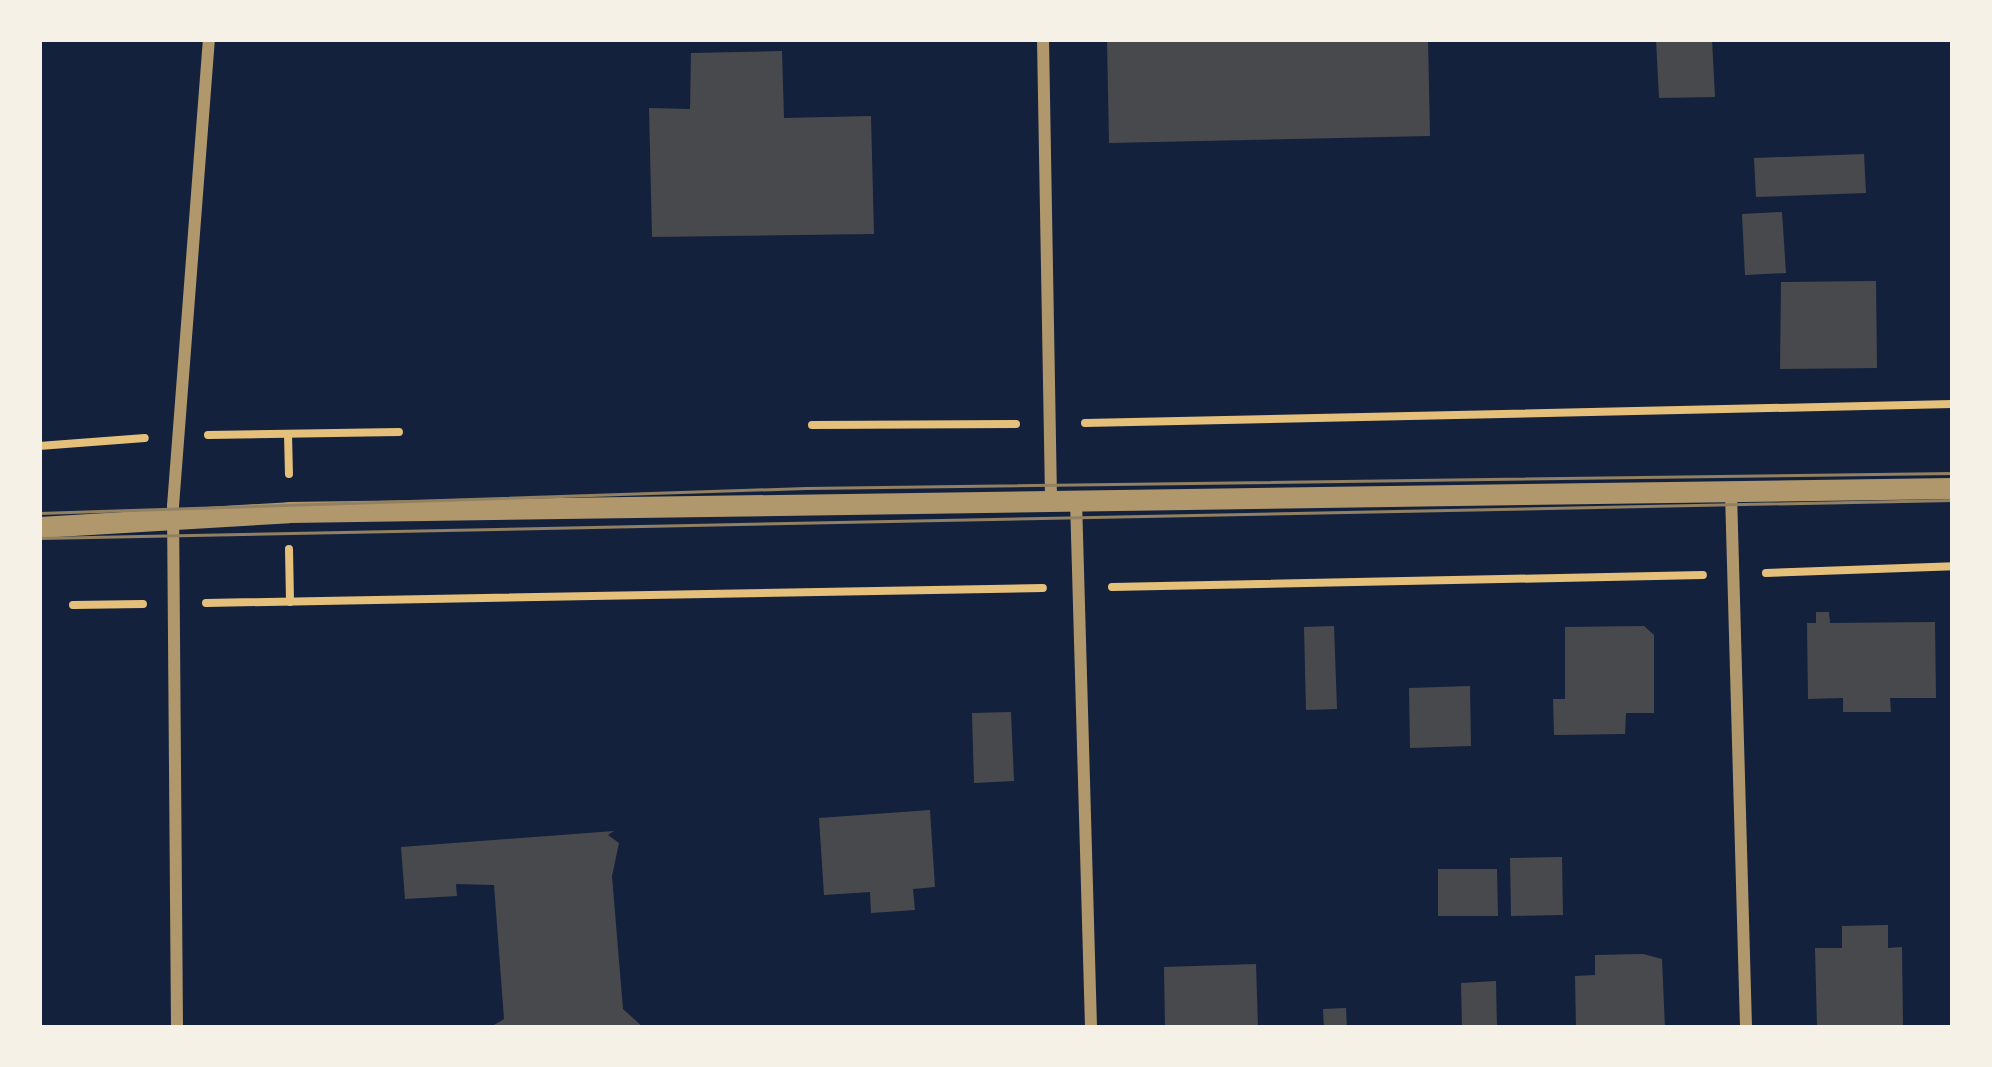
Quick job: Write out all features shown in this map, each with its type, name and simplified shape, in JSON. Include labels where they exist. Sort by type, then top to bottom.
[{"type":"street","points":[[177,1028],[170,604],[209,39]]},
{"type":"street","points":[[1043,39],[1051,501]]},
{"type":"street","points":[[39,527],[173,517],[1953,488]]},
{"type":"street","points":[[1730,493],[1746,1028]]},
{"type":"street","points":[[1076,500],[1091,1028]]},
{"type":"path","points":[[812,425],[1953,404]]},
{"type":"path","points":[[39,446],[184,435],[399,432]]},
{"type":"path","points":[[73,604],[1732,575],[1953,566]]},
{"type":"building","points":[[1107,39],[1428,39],[1430,136],[1109,143]]},
{"type":"building","points":[[1656,39],[1712,39],[1715,97],[1659,98]]},
{"type":"building","points":[[782,51],[784,118],[871,116],[874,234],[652,237],[649,108],[690,109],[691,53]]},
{"type":"building","points":[[1864,154],[1866,193],[1756,197],[1754,158]]},
{"type":"building","points":[[1782,212],[1786,273],[1745,275],[1742,214]]},
{"type":"building","points":[[1876,281],[1877,368],[1780,369],[1781,282]]},
{"type":"building","points":[[1816,612],[1829,612],[1830,623],[1935,622],[1936,698],[1890,698],[1891,712],[1843,712],[1843,698],[1808,699],[1807,623],[1816,623]]},
{"type":"building","points":[[1334,626],[1337,709],[1306,710],[1304,627]]},
{"type":"building","points":[[1644,626],[1654,635],[1654,713],[1626,713],[1625,734],[1554,735],[1553,699],[1565,699],[1565,627]]},
{"type":"building","points":[[1470,686],[1471,746],[1410,748],[1409,688]]},
{"type":"building","points":[[1011,712],[1014,781],[974,783],[972,713]]},
{"type":"building","points":[[930,810],[935,887],[913,889],[915,910],[871,913],[870,892],[824,895],[819,818]]},
{"type":"building","points":[[614,831],[608,835],[619,843],[612,876],[623,1009],[644,1028],[489,1028],[504,1019],[494,885],[456,884],[457,896],[405,899],[401,847]]},
{"type":"building","points":[[1562,857],[1563,915],[1511,916],[1510,858]]},
{"type":"building","points":[[1438,869],[1497,869],[1498,916],[1438,916]]},
{"type":"building","points":[[1888,925],[1888,948],[1902,947],[1903,1025],[1817,1027],[1815,948],[1842,948],[1842,926]]},
{"type":"building","points":[[1643,954],[1662,959],[1665,1028],[1576,1028],[1575,976],[1595,975],[1595,955]]},
{"type":"building","points":[[1256,964],[1258,1028],[1165,1028],[1164,967]]},
{"type":"building","points":[[1496,981],[1497,1028],[1462,1028],[1461,983]]},
{"type":"building","points":[[1346,1008],[1347,1028],[1324,1028],[1323,1009]]},
{"type":"tram line","points":[[39,513],[806,488],[1953,473]]},
{"type":"tram line","points":[[39,538],[1953,500]]}]
